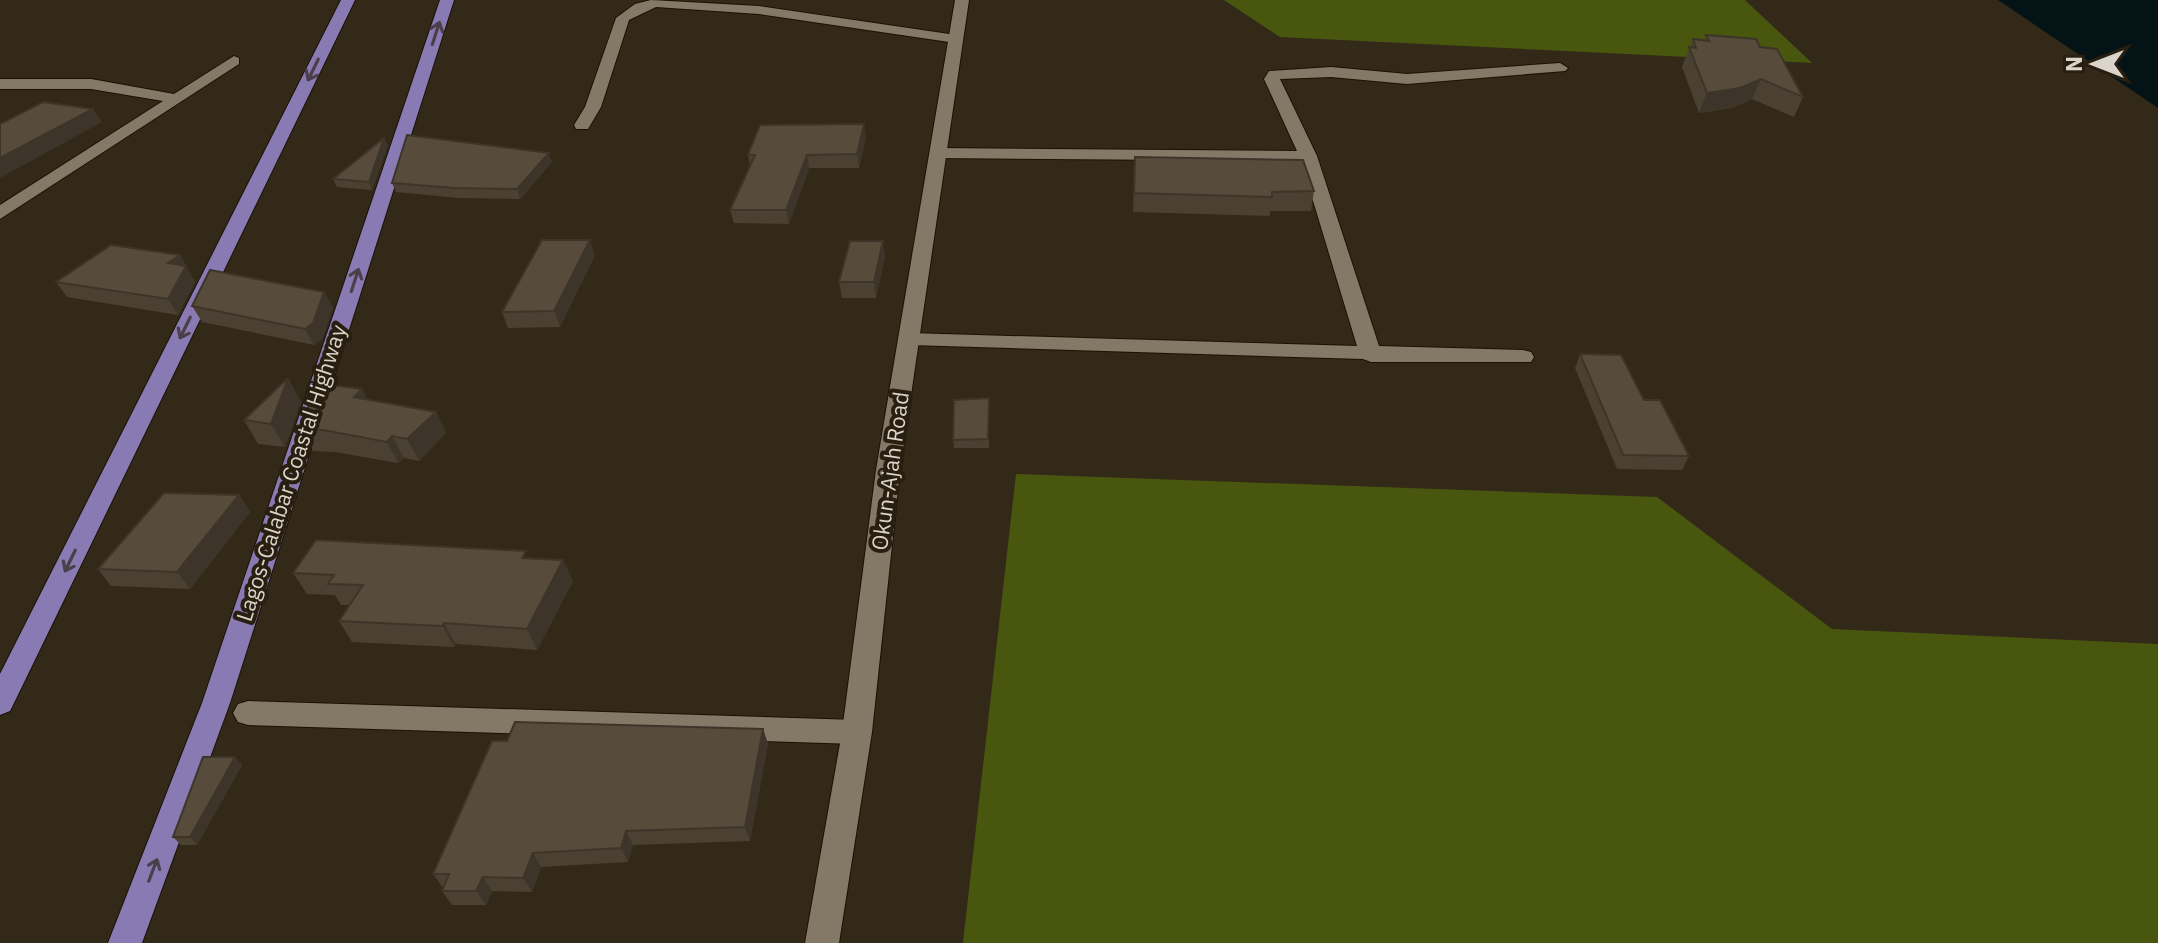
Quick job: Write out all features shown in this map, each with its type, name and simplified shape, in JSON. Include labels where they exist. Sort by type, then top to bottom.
[{"type":"highway","points":[[0,703],[348,0]]},
{"type":"highway","name":"Lagos-Calabar Coastal Highway","points":[[125,943],[216,703],[447,0]]},
{"type":"street","name":"Okun-Ajah Road","points":[[822,943],[857,732],[888,470],[962,0]]},
{"type":"street","points":[[582,125],[593,107],[623,18],[640,7],[656,3],[759,10],[956,39]]},
{"type":"street","points":[[0,213],[234,61]]},
{"type":"street","points":[[1371,355],[1308,156],[1272,79],[1274,74],[1331,72],[1407,79],[1560,68]]},
{"type":"street","points":[[0,84],[91,84],[177,99]]},
{"type":"street","points":[[939,153],[1308,156]]},
{"type":"street","points":[[909,339],[1371,355],[1523,357]]},
{"type":"street","points":[[248,713],[857,732]]},
{"type":"green space","points":[[1224,0],[1745,0],[1812,63],[1280,37]]},
{"type":"green space","points":[[1016,474],[1657,497],[1832,629],[2158,644],[2158,943],[963,943]]},
{"type":"shaded area","points":[[1998,0],[2158,0],[2158,108]]},
{"type":"building","points":[[1706,35],[1756,39],[1760,47],[1777,49],[1803,97],[1761,79],[1740,88],[1707,93],[1689,47],[1696,48],[1693,39],[1709,41]]},
{"type":"building","points":[[43,102],[93,109],[0,158],[0,124]]},
{"type":"building","points":[[864,124],[857,154],[807,155],[786,210],[730,210],[755,155],[748,155],[760,125]]},
{"type":"building","points":[[407,135],[549,153],[517,189],[392,183]]},
{"type":"building","points":[[384,138],[369,182],[333,179]]},
{"type":"building","points":[[1135,157],[1303,160],[1314,191],[1272,192],[1272,197],[1134,193]]},
{"type":"building","points":[[542,240],[590,240],[554,311],[502,312]]},
{"type":"building","points":[[850,241],[883,241],[874,282],[839,282]]},
{"type":"building","points":[[111,245],[180,255],[168,263],[186,266],[168,299],[56,282]]},
{"type":"building","points":[[210,270],[324,292],[313,323],[305,329],[192,306]]},
{"type":"building","points":[[1580,354],[1621,355],[1644,400],[1660,400],[1689,456],[1623,455]]},
{"type":"building","points":[[288,378],[271,424],[244,420]]},
{"type":"building","points":[[316,383],[362,389],[354,397],[436,412],[407,439],[392,436],[387,442],[301,429]]},
{"type":"building","points":[[989,398],[988,439],[953,440],[954,400]]},
{"type":"building","points":[[164,493],[239,495],[177,572],[98,569]]},
{"type":"building","points":[[316,540],[526,551],[522,558],[563,560],[527,629],[444,623],[442,626],[339,621],[363,585],[328,584],[334,575],[293,573]]},
{"type":"building","points":[[515,722],[763,729],[745,827],[626,831],[621,848],[533,853],[523,878],[483,877],[476,891],[442,891],[449,874],[433,874],[492,741],[507,741]]},
{"type":"building","points":[[203,757],[235,757],[190,837],[173,837]]}]
